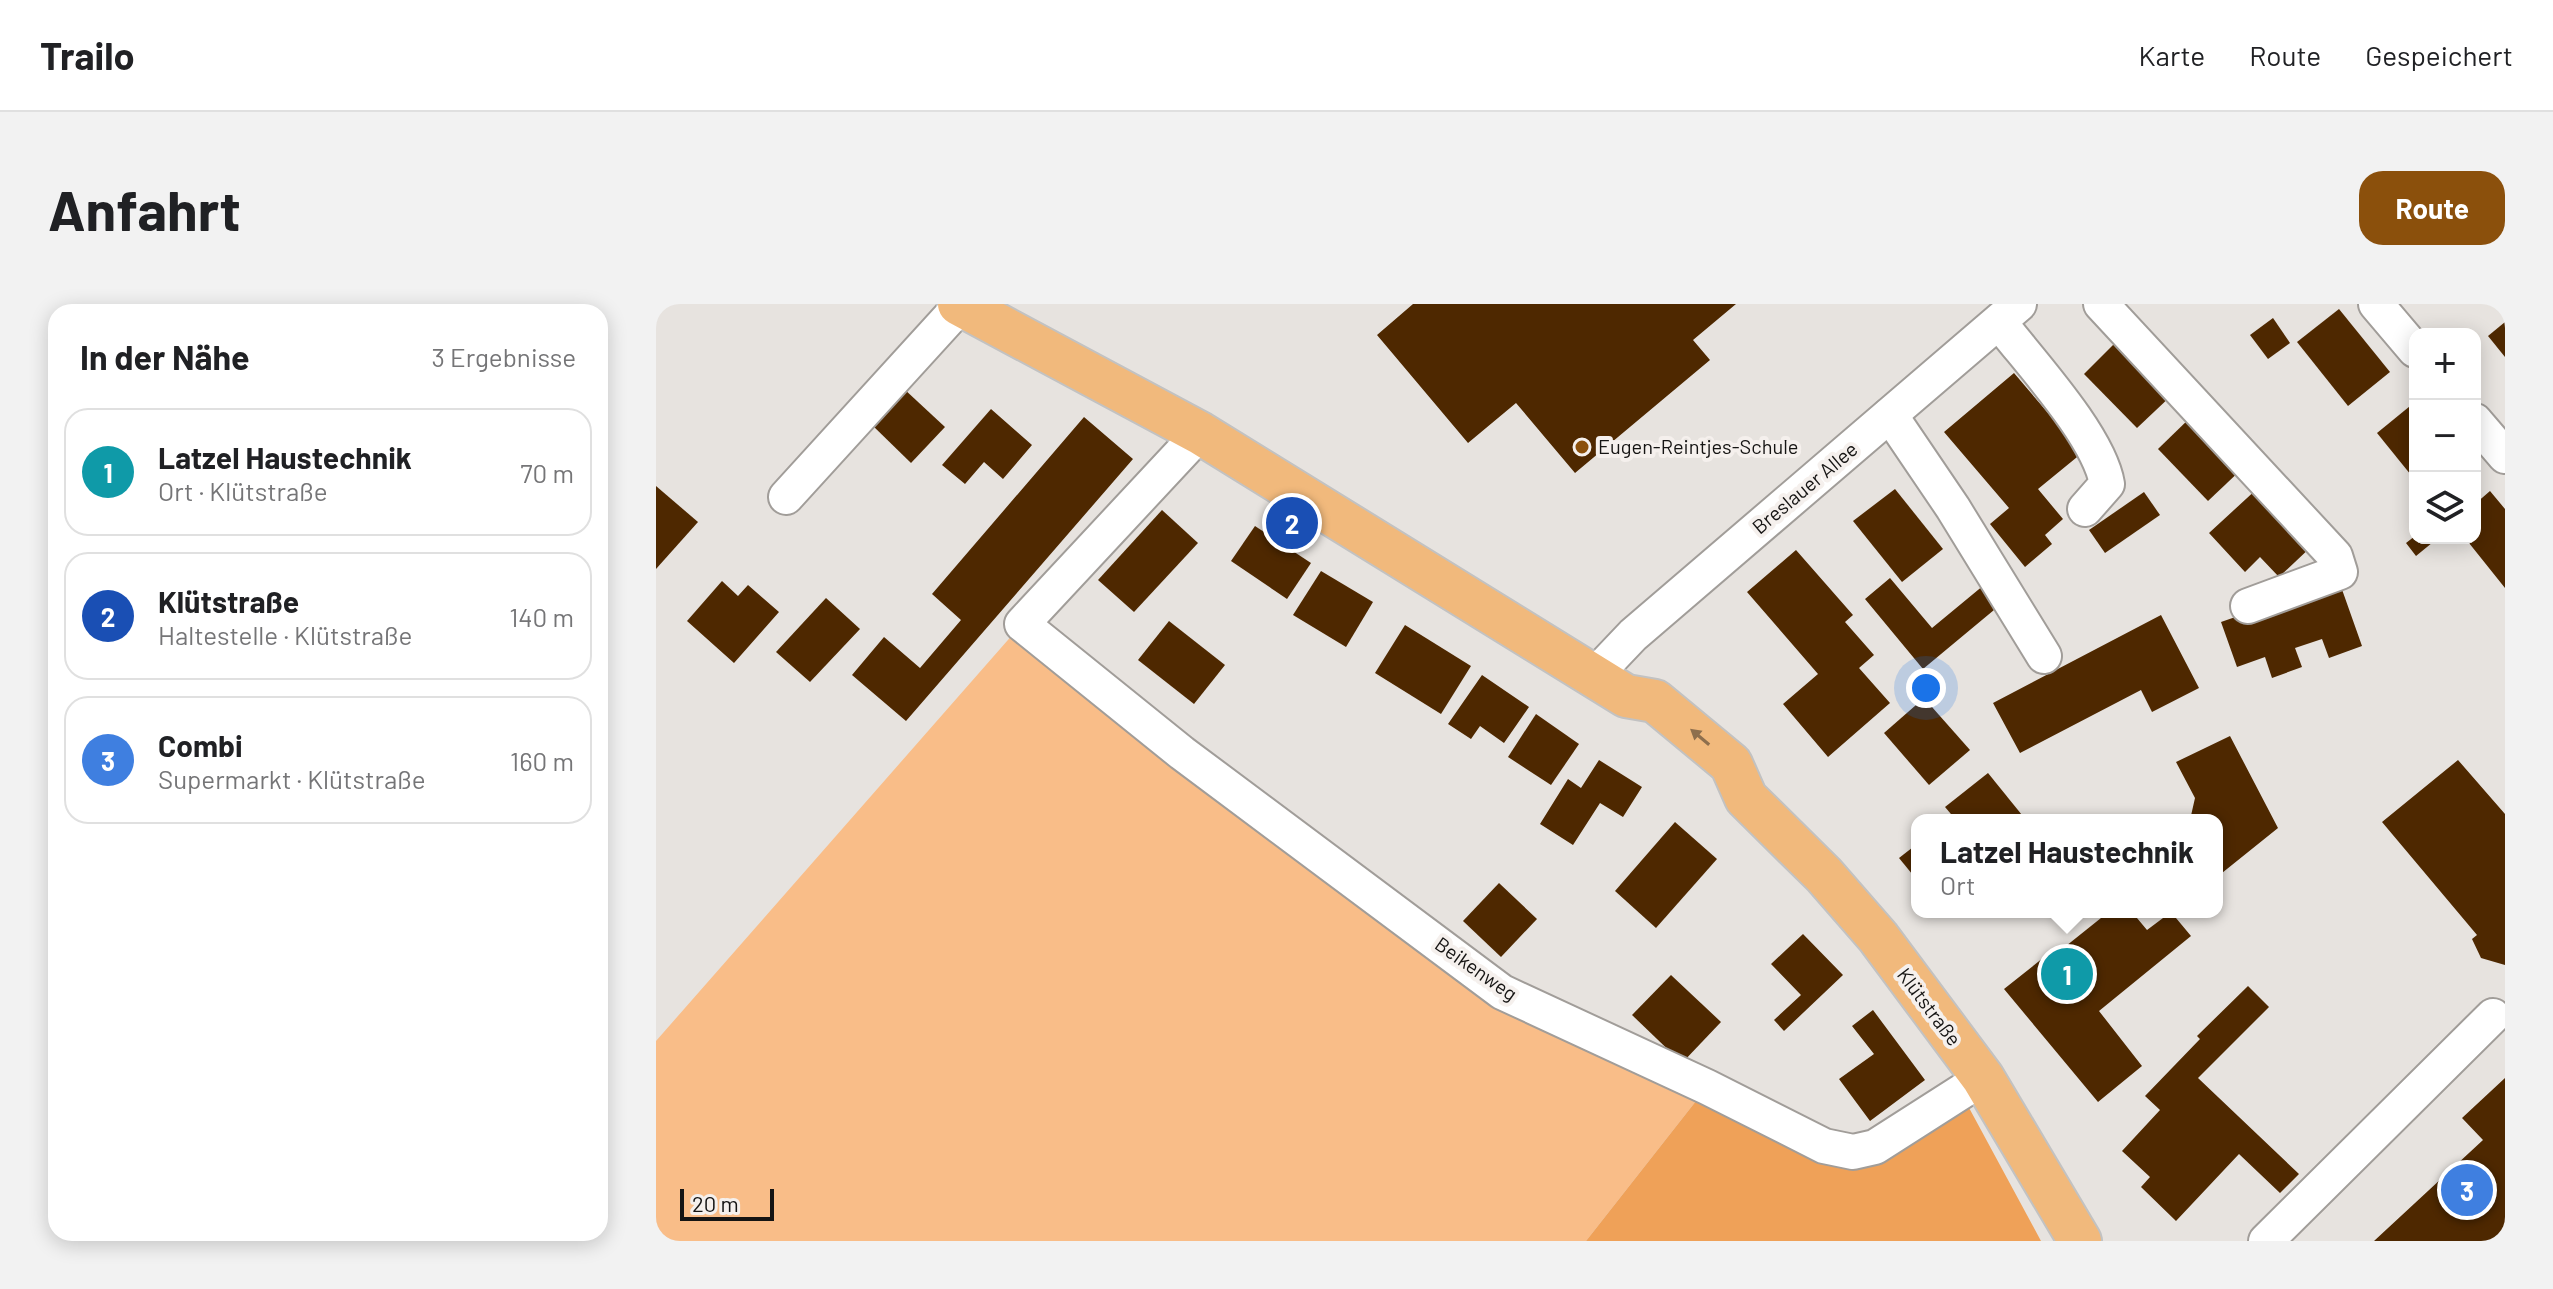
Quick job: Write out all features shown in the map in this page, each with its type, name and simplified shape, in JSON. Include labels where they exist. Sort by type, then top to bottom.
[{"type":"main road","name":"Klütstraße","points":[[960,305],[1200,433],[1610,686],[1655,701],[1696,734],[1731,764],[1746,798],[1824,875],[1878,937],[1983,1078],[2080,1241]]},
{"type":"street","points":[[2101,304],[2335,556],[2340,572],[2248,606]]},
{"type":"street","points":[[2376,304],[2409,343]]},
{"type":"street","points":[[786,497],[960,305]]},
{"type":"street","points":[[2009,313],[2059,399],[2104,465],[2107,484],[2085,509]]},
{"type":"street","name":"Breslauer Allee","points":[[1610,686],[1633,635],[2009,313]]},
{"type":"street","points":[[1890,415],[1953,508],[2044,656]]},
{"type":"street","points":[[2481,428],[2505,456]]},
{"type":"street","name":"Beikenweg","points":[[1200,433],[1022,624],[1182,753],[1502,992],[1707,1087],[1824,1146],[1853,1152],[1875,1147],[1983,1078]]},
{"type":"street","points":[[2266,1241],[2494,1024]]},
{"type":"shaded area","points":[[1022,624],[1420,930],[1707,1087],[1586,1241],[656,1241],[656,1041]]},
{"type":"shaded area","points":[[1707,1087],[1853,1152],[1961,1093],[2041,1241],[1586,1241]]},
{"type":"building","points":[[1413,304],[1736,304],[1693,340],[1710,360],[1575,473],[1516,403],[1468,443],[1377,335]]},
{"type":"building","points":[[2339,309],[2390,372],[2348,406],[2297,342]]},
{"type":"building","points":[[2273,318],[2290,343],[2268,359],[2250,335]]},
{"type":"building","points":[[2505,322],[2505,357],[2488,336]]},
{"type":"building","points":[[2119,339],[2173,394],[2137,428],[2084,374]]},
{"type":"building","points":[[2014,373],[2082,453],[2038,489],[2063,519],[2045,535],[2052,544],[2025,567],[1990,524],[2009,508],[1944,432]]},
{"type":"building","points":[[903,388],[945,427],[911,463],[870,423]]},
{"type":"building","points":[[2409,407],[2409,473],[2377,433]]},
{"type":"building","points":[[991,409],[1032,445],[1003,479],[984,462],[965,484],[942,465]]},
{"type":"building","points":[[2194,414],[2245,466],[2208,501],[2158,449]]},
{"type":"building","points":[[1084,417],[1133,459],[906,721],[852,675],[884,637],[920,668],[961,620],[932,594]]},
{"type":"building","points":[[656,486],[698,522],[656,569]]},
{"type":"building","points":[[2259,487],[2313,545],[2279,577],[2260,557],[2245,572],[2209,533]]},
{"type":"building","points":[[1895,489],[1943,549],[1902,582],[1853,521]]},
{"type":"building","points":[[2490,491],[2505,509],[2505,588],[2470,544],[2481,544],[2481,499]]},
{"type":"building","points":[[2144,492],[2160,515],[2105,553],[2089,530]]},
{"type":"building","points":[[1162,510],[1198,543],[1134,612],[1098,580]]},
{"type":"building","points":[[1255,526],[1311,563],[1287,599],[1231,561]]},
{"type":"building","points":[[2409,541],[2409,544],[2431,544],[2416,556],[2406,543]]},
{"type":"building","points":[[1796,550],[1853,615],[1845,622],[1874,655],[1859,668],[1890,703],[1828,757],[1783,704],[1818,674],[1747,592]]},
{"type":"building","points":[[1321,571],[1373,602],[1346,647],[1293,615]]},
{"type":"building","points":[[1890,578],[1932,628],[1984,585],[2000,605],[1923,669],[1865,599]]},
{"type":"building","points":[[722,581],[738,596],[748,585],[779,612],[734,663],[687,621]]},
{"type":"building","points":[[2339,581],[2362,646],[2329,658],[2322,639],[2295,648],[2302,667],[2272,678],[2265,657],[2237,667],[2221,622]]},
{"type":"building","points":[[826,598],[860,629],[810,682],[776,652]]},
{"type":"building","points":[[2161,615],[2199,688],[2152,712],[2141,690],[2020,753],[1993,703]]},
{"type":"building","points":[[1169,621],[1225,665],[1194,704],[1138,660]]},
{"type":"building","points":[[1405,625],[1471,666],[1441,714],[1375,673]]},
{"type":"building","points":[[1482,675],[1529,707],[1504,743],[1480,726],[1471,739],[1448,724]]},
{"type":"building","points":[[1924,698],[1970,750],[1929,785],[1884,733]]},
{"type":"building","points":[[1536,714],[1579,744],[1551,785],[1508,757]]},
{"type":"building","points":[[2230,736],[2278,828],[2223,872],[2223,814],[2191,814],[2195,798],[2176,762]]},
{"type":"building","points":[[1599,760],[1642,787],[1623,817],[1600,803],[1573,845],[1540,824],[1568,779],[1581,788]]},
{"type":"building","points":[[2458,760],[2505,814],[2505,965],[2481,958],[2472,939],[2477,935],[2382,822]]},
{"type":"building","points":[[1988,773],[2021,814],[1951,814],[1945,807]]},
{"type":"building","points":[[1675,822],[1717,859],[1656,928],[1615,891]]},
{"type":"building","points":[[1911,849],[1911,873],[1899,858]]},
{"type":"building","points":[[1499,883],[1537,919],[1501,957],[1463,921]]},
{"type":"building","points":[[2101,918],[2137,918],[2147,930],[2163,918],[2176,918],[2191,936],[2099,1011],[2142,1066],[2098,1102],[2004,989],[2048,954],[2051,958]]},
{"type":"building","points":[[1803,934],[1843,975],[1784,1031],[1774,1020],[1801,995],[1771,964]]},
{"type":"building","points":[[1671,975],[1721,1022],[1682,1063],[1632,1015]]},
{"type":"building","points":[[2248,986],[2269,1007],[2198,1078],[2299,1174],[2280,1193],[2239,1154],[2176,1221],[2141,1187],[2150,1177],[2122,1151],[2160,1110],[2145,1096],[2200,1039],[2197,1036]]},
{"type":"building","points":[[1873,1010],[1925,1080],[1870,1121],[1839,1079],[1874,1054],[1852,1026]]},
{"type":"building","points":[[2505,1078],[2505,1241],[2374,1241],[2483,1140],[2462,1118]]},
{"type":"place","name":"Eugen-Reintjes-Schule","points":[[1582,447]]},
{"type":"place","name":"Klütstraße","points":[[1292,523]]},
{"type":"place","name":"Latzel Haustechnik","points":[[2067,974]]},
{"type":"place","name":"Combi","points":[[2467,1190]]}]
